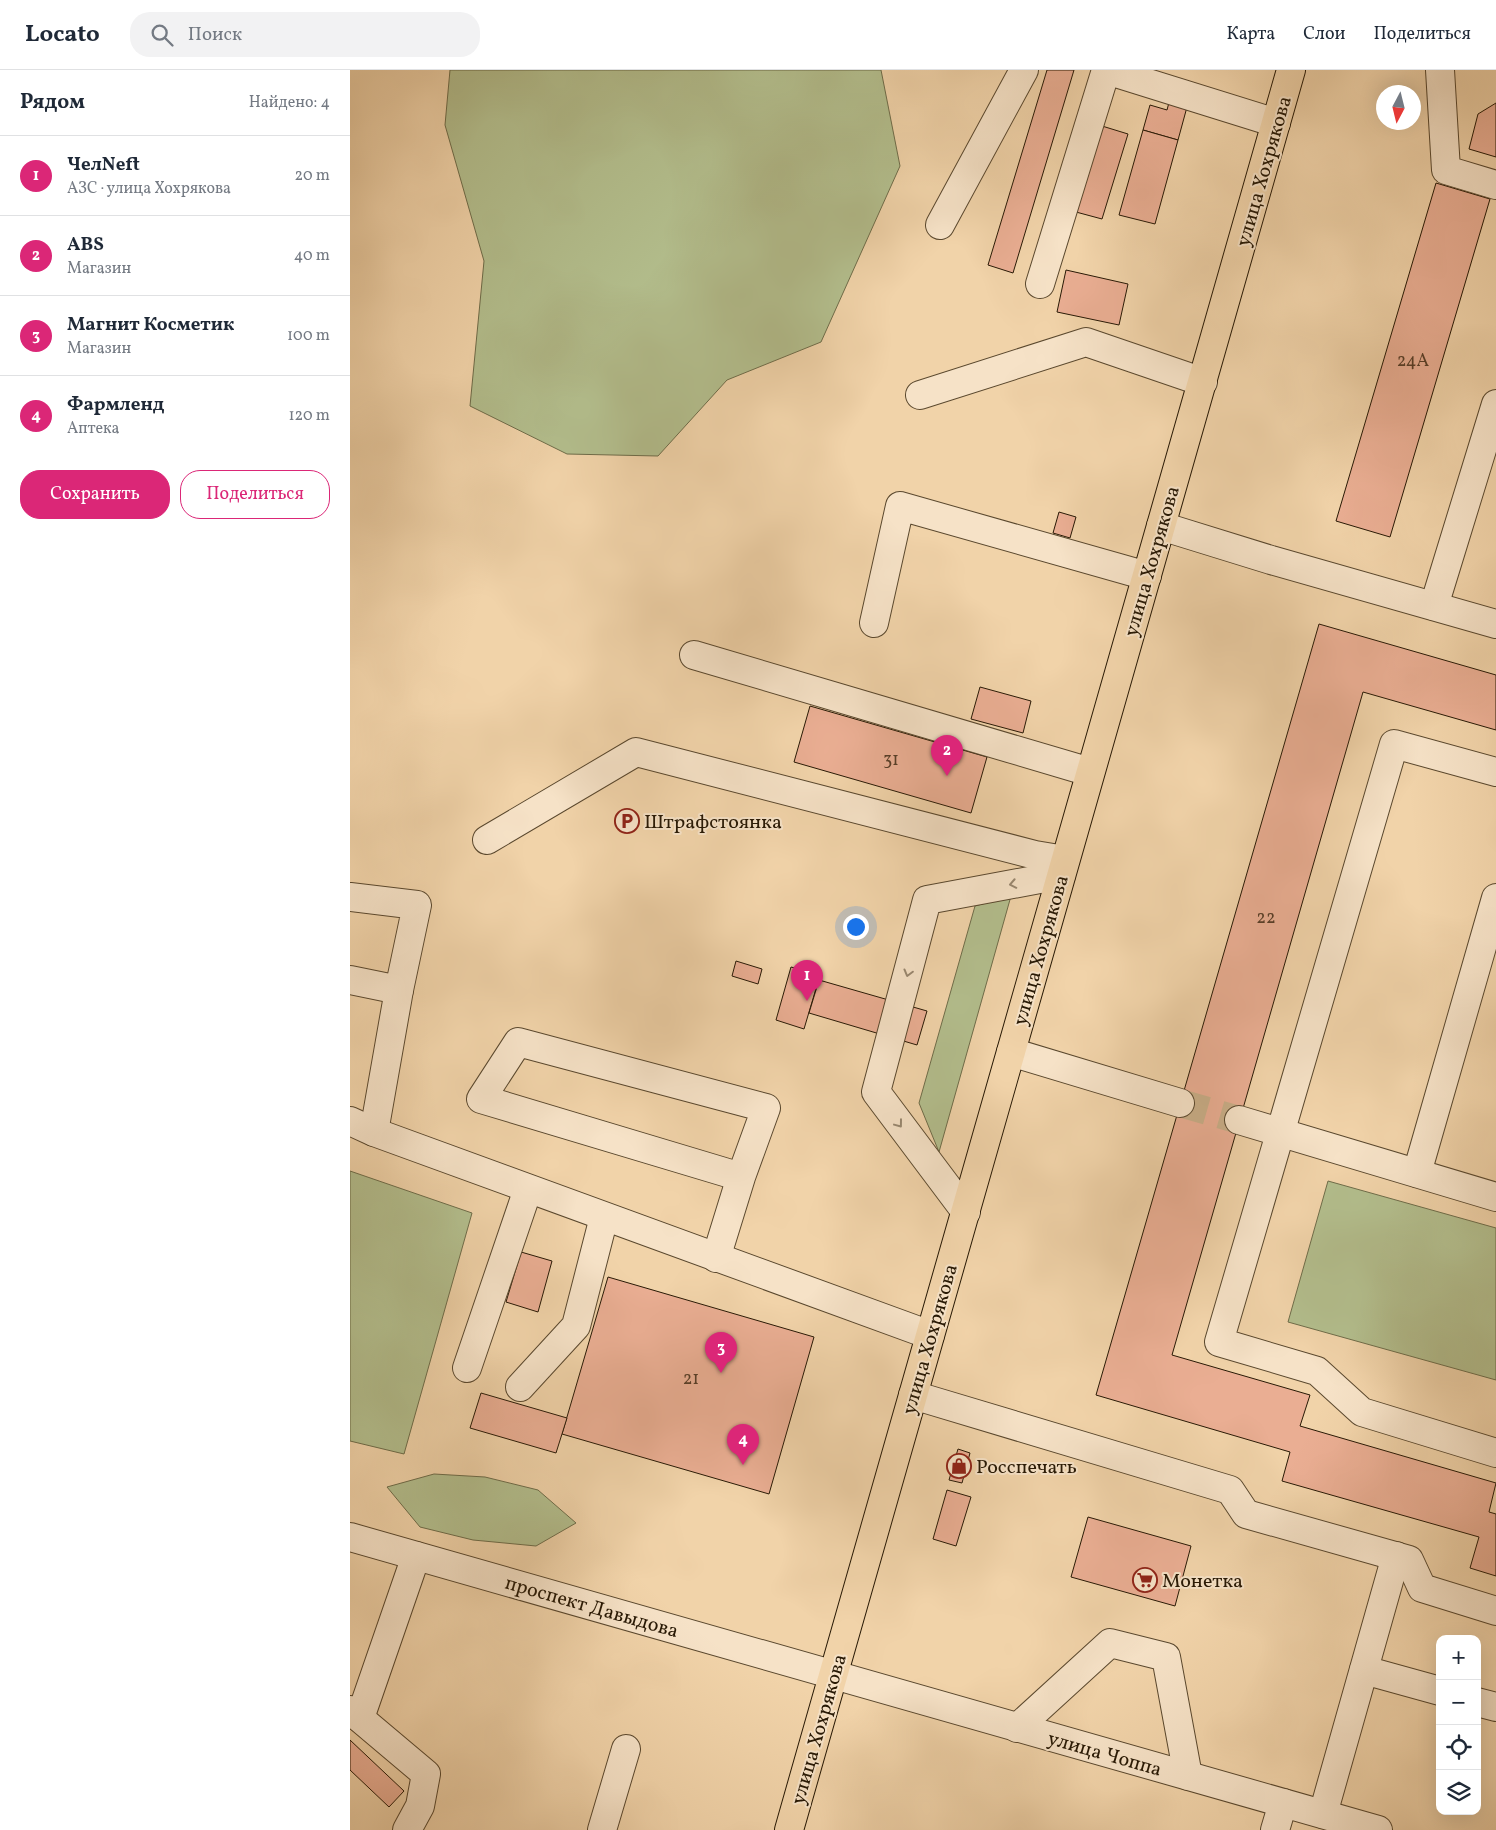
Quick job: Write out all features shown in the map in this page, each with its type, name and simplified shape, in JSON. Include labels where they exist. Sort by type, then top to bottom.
[{"type":"main road","name":"улица Хохрякова","points":[[789,1830],[1291,70]]},
{"type":"street","points":[[940,225],[1024,70]]},
{"type":"street","points":[[1040,284],[1106,70],[1171,80],[1276,124]]},
{"type":"street","points":[[1440,70],[1446,170],[1496,185]]},
{"type":"street","points":[[920,395],[1086,342],[1203,382]]},
{"type":"street","points":[[1434,606],[1496,404]]},
{"type":"street","points":[[874,623],[900,506],[1146,576]]},
{"type":"street","points":[[1161,526],[1271,560],[1496,624]]},
{"type":"street","points":[[694,655],[1090,772]]},
{"type":"street","points":[[1496,772],[1394,744],[1220,1342],[1318,1370],[1362,1412],[1496,1453]]},
{"type":"street","points":[[487,840],[636,752],[1035,855],[1063,867]]},
{"type":"street","points":[[966,1212],[876,1092],[927,900],[1063,867]]},
{"type":"street","points":[[350,897],[417,905],[399,990],[362,1126],[604,1217],[930,1335]]},
{"type":"street","points":[[1417,1173],[1496,898]]},
{"type":"street","points":[[350,980],[399,990]]},
{"type":"street","points":[[716,1258],[741,1177],[766,1108],[518,1042],[481,1099],[741,1177]]},
{"type":"street","points":[[1011,1052],[1180,1103]]},
{"type":"street","points":[[1239,1120],[1496,1197]]},
{"type":"street","points":[[467,1368],[528,1189]]},
{"type":"street","points":[[520,1387],[576,1326],[604,1217]]},
{"type":"street","points":[[913,1395],[1230,1490],[1246,1514],[1409,1560],[1422,1588],[1496,1611]]},
{"type":"street","name":"проспект Давыдова","points":[[350,1537],[833,1676]]},
{"type":"street","points":[[407,1830],[420,1806],[426,1774],[355,1714],[416,1556]]},
{"type":"street","points":[[1323,1814],[1396,1556]]},
{"type":"street","points":[[1017,1728],[1110,1643],[1166,1657],[1188,1776]]},
{"type":"street","points":[[1364,1670],[1436,1690]]},
{"type":"street","name":"улица Чоппа","points":[[833,1676],[1378,1830]]},
{"type":"street","points":[[1481,1703],[1496,1707]]},
{"type":"street","points":[[602,1830],[626,1749]]},
{"type":"street","points":[[1275,1830],[1283,1803]]},
{"type":"green space","points":[[450,70],[881,70],[900,166],[821,342],[727,380],[658,456],[567,454],[470,406],[484,261],[445,125]]},
{"type":"green space","points":[[1011,896],[939,1152],[919,1103],[975,906]]},
{"type":"green space","points":[[350,1171],[472,1213],[404,1454],[350,1441]]},
{"type":"green space","points":[[1328,1181],[1496,1228],[1496,1380],[1288,1322]]},
{"type":"green space","points":[[434,1474],[485,1477],[538,1490],[576,1523],[536,1546],[473,1540],[420,1527],[387,1487]]},
{"type":"building","points":[[1047,70],[1074,70],[1013,273],[988,265]]},
{"type":"building","points":[[1172,91],[1190,96],[1178,140],[1143,130],[1150,105],[1167,110]]},
{"type":"building","points":[[1496,103],[1496,157],[1469,149],[1478,114]]},
{"type":"building","points":[[1102,126],[1128,134],[1102,219],[1076,212]]},
{"type":"building","points":[[1143,130],[1178,140],[1155,224],[1119,215]]},
{"type":"building","points":[[1436,183],[1490,199],[1390,537],[1336,521]]},
{"type":"building","points":[[1066,270],[1128,284],[1119,325],[1057,312]]},
{"type":"building","points":[[1059,512],[1076,517],[1070,538],[1053,533]]},
{"type":"building","points":[[1319,624],[1496,675],[1496,730],[1363,692],[1172,1355],[1310,1395],[1300,1426],[1496,1483],[1489,1512],[1496,1514],[1496,1576],[1470,1568],[1479,1537],[1282,1481],[1290,1452],[1096,1395]]},
{"type":"building","points":[[980,687],[1031,701],[1023,733],[971,719]]},
{"type":"building","points":[[810,706],[987,757],[971,813],[794,762]]},
{"type":"building","points":[[736,961],[762,969],[758,984],[732,976]]},
{"type":"building","points":[[791,967],[820,975],[804,1029],[776,1020]]},
{"type":"building","points":[[819,980],[927,1011],[917,1045],[809,1013]]},
{"type":"building","points":[[521,1252],[552,1261],[538,1312],[506,1302]]},
{"type":"building","points":[[608,1277],[814,1337],[769,1494],[562,1434]]},
{"type":"building","points":[[481,1393],[567,1418],[556,1453],[470,1428]]},
{"type":"building","points":[[958,1449],[970,1453],[962,1483],[949,1480]]},
{"type":"building","points":[[947,1490],[971,1497],[956,1546],[933,1539]]},
{"type":"building","points":[[1088,1517],[1191,1546],[1175,1606],[1071,1577]]},
{"type":"building","points":[[350,1740],[404,1791],[389,1807],[350,1770]]},
{"type":"tunnel","points":[[1180,1103],[1239,1120]]},
{"type":"place","name":"ABS","points":[[947,776]]},
{"type":"place","name":"Штрафстоянка","points":[[627,821]]},
{"type":"place","name":"ЧелNeft","points":[[807,1001]]},
{"type":"place","name":"Магнит Косметик","points":[[721,1373]]},
{"type":"place","name":"Фармленд","points":[[743,1465]]},
{"type":"place","name":"Росспечать","points":[[959,1466]]},
{"type":"place","name":"Монетка","points":[[1145,1580]]}]
